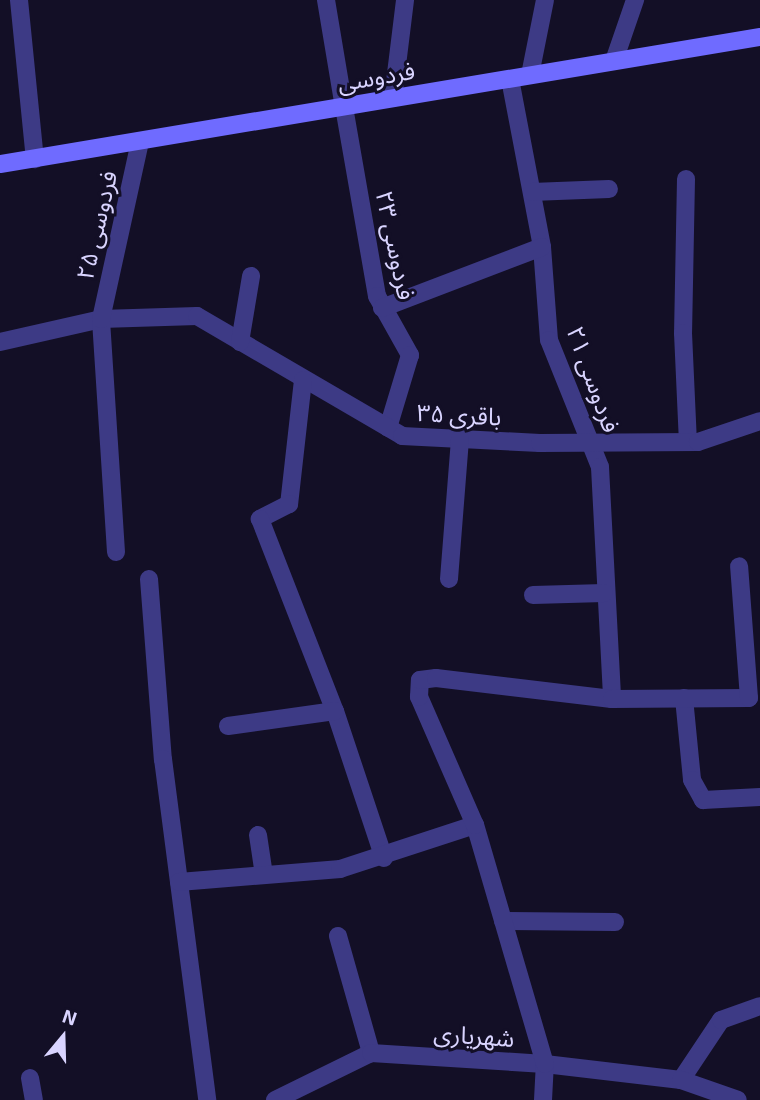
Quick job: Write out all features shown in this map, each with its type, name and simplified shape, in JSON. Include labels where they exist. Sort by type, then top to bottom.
[{"type":"main road","name":"فردوسی","points":[[0,164],[760,37]]},
{"type":"street","points":[[19,0],[35,159]]},
{"type":"street","name":"فردوسی ۲۳","points":[[326,0],[382,308],[410,355],[388,428]]},
{"type":"street","points":[[393,98],[405,0]]},
{"type":"street","points":[[530,75],[545,0]]},
{"type":"street","points":[[614,61],[635,0]]},
{"type":"street","name":"فردوسی ۲۱","points":[[510,79],[542,247],[549,340],[600,467],[604,593],[612,699]]},
{"type":"street","name":"فردوسی ۲۵","points":[[116,552],[101,320],[140,141]]},
{"type":"street","points":[[686,179],[683,333],[688,442]]},
{"type":"street","points":[[532,192],[609,189]]},
{"type":"street","points":[[382,308],[542,247]]},
{"type":"street","points":[[240,342],[250,276]]},
{"type":"street","name":"باقری ۳۵","points":[[0,342],[101,320],[197,316],[402,436],[591,443],[688,442],[760,421]]},
{"type":"street","points":[[303,380],[289,504],[260,519],[265,541],[335,711],[384,858]]},
{"type":"street","points":[[449,579],[460,439]]},
{"type":"street","points":[[543,1100],[545,1064],[503,920],[475,825],[419,697],[420,680],[436,678],[612,699],[750,698],[739,566]]},
{"type":"street","points":[[149,579],[163,759],[207,1100]]},
{"type":"street","points":[[533,596],[604,593]]},
{"type":"street","points":[[684,698],[692,780],[703,800],[760,797]]},
{"type":"street","points":[[228,726],[335,711]]},
{"type":"street","points":[[180,882],[340,869],[384,858],[475,825]]},
{"type":"street","points":[[258,835],[264,875]]},
{"type":"street","points":[[503,920],[615,922]]},
{"type":"street","points":[[338,936],[372,1053]]},
{"type":"street","points":[[681,1080],[721,1020],[760,1006]]},
{"type":"street","name":"شهریاری","points":[[275,1100],[372,1053],[545,1064],[681,1080],[738,1100]]},
{"type":"street","points":[[30,1078],[34,1100]]}]
